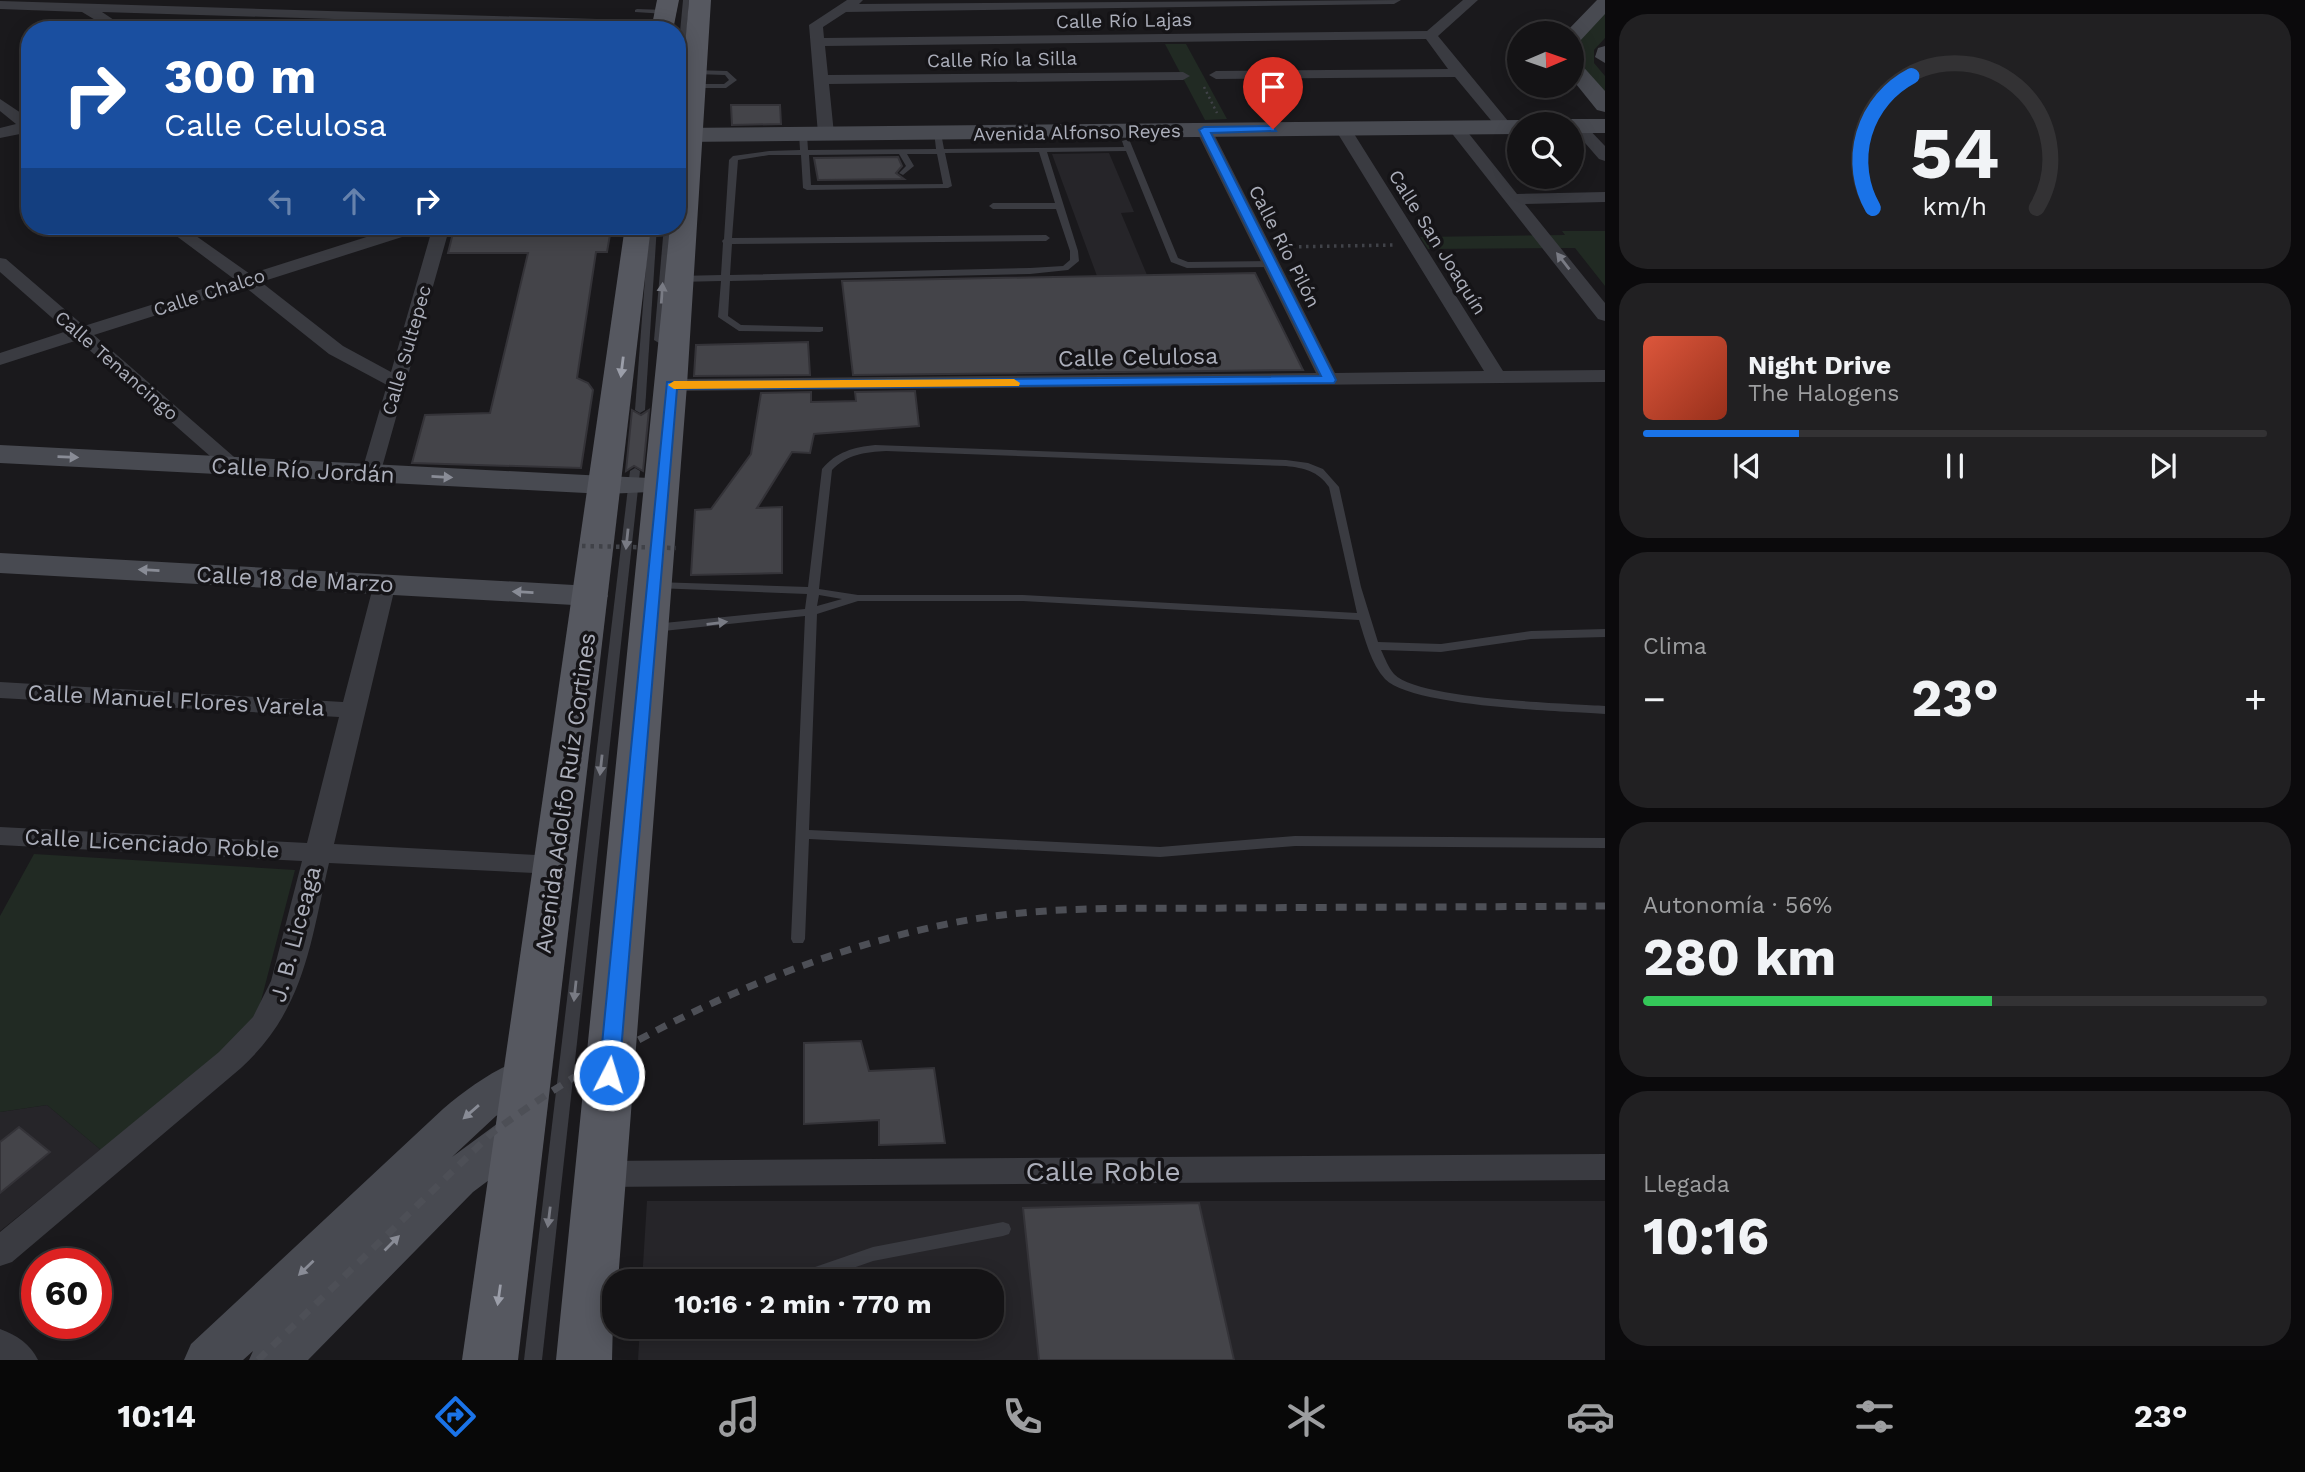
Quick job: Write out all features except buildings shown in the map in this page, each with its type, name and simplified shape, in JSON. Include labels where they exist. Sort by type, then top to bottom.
[{"type":"main road","name":"Avenida Adolfo Ruíz Cortines","points":[[686,109],[694,79],[700,0]]},
{"type":"main road","name":"Avenida Adolfo Ruíz Cortines","points":[[584,1360],[595,1316],[600,1174],[646,603],[638,481],[638,235]]},
{"type":"main road","name":"Avenida Adolfo Ruíz Cortines","points":[[490,1360],[591,596],[638,481],[671,385],[679,235]]},
{"type":"street","points":[[272,13],[284,0]]},
{"type":"street","points":[[826,134],[816,25],[856,0]]},
{"type":"street","points":[[843,8],[1149,22],[1221,1],[1394,0]]},
{"type":"street","points":[[1471,0],[1431,35],[1459,73],[1507,122]]},
{"type":"street","points":[[1584,25],[1605,3]]},
{"type":"street","points":[[0,5],[256,12],[348,21]]},
{"type":"street","points":[[85,8],[107,21]]},
{"type":"street","points":[[250,21],[256,12]]},
{"type":"street","points":[[577,21],[668,16]]},
{"type":"street","name":"Calle Río Lajas","points":[[817,42],[1149,22],[1431,35]]},
{"type":"street","points":[[1605,52],[1605,57]]},
{"type":"street","points":[[1216,75],[1459,73]]},
{"type":"street","name":"Calle Río la Silla","points":[[821,79],[1183,76]]},
{"type":"street","points":[[1584,80],[1605,105]]},
{"type":"street","points":[[0,104],[21,120]]},
{"type":"street","points":[[1584,126],[1605,126]]},
{"type":"street","name":"Avenida Alfonso Reyes","points":[[686,129],[804,143],[826,134],[939,142],[1125,140],[1204,130],[1507,127]]},
{"type":"street","points":[[0,133],[21,128]]},
{"type":"street","points":[[1456,128],[1516,199],[1605,314]]},
{"type":"street","name":"Calle San Joaquín","points":[[1343,129],[1417,244],[1497,377]]},
{"type":"street","name":"Calle Río Pilón","points":[[1204,130],[1329,380]]},
{"type":"street","points":[[1584,135],[1605,156]]},
{"type":"street","points":[[1516,199],[1605,197]]},
{"type":"street","points":[[184,235],[247,280],[336,350],[396,382]]},
{"type":"street","name":"Calle Chalco","points":[[0,359],[390,235]]},
{"type":"street","name":"Calle Sultepec","points":[[372,474],[439,235]]},
{"type":"street","name":"Calle Tenancingo","points":[[0,263],[234,467]]},
{"type":"street","name":"Calle Celulosa","points":[[671,385],[1605,376]]},
{"type":"street","name":"Calle Río Jordán","points":[[0,454],[372,474],[638,481]]},
{"type":"street","name":"Calle 18 de Marzo","points":[[0,563],[591,596]]},
{"type":"street","name":"J. B. Liceaga","points":[[0,1252],[260,1033],[281,998],[385,583]]},
{"type":"street","name":"Calle Manuel Flores Varela","points":[[0,690],[352,710]]},
{"type":"street","name":"Calle Licenciado Roble","points":[[0,836],[555,866]]},
{"type":"street","points":[[209,1360],[459,1122],[480,1104],[528,1074]]},
{"type":"street","points":[[274,1360],[457,1179],[522,1131]]},
{"type":"street","name":"Calle Roble","points":[[600,1174],[1605,1167]]},
{"type":"street","points":[[0,1345],[20,1360]]},
{"type":"lane","points":[[635,18],[640,0]]},
{"type":"lane","points":[[685,21],[686,0]]},
{"type":"lane","points":[[820,328],[753,329],[732,326],[723,317],[733,160],[749,154],[804,143],[901,151],[939,142],[1042,149],[1125,140],[1174,260],[1187,265],[1267,256]]},
{"type":"lane","points":[[804,143],[807,188],[948,186],[939,142]]},
{"type":"lane","points":[[678,279],[1019,272],[1065,268],[1071,265],[1075,257],[1042,149]]},
{"type":"lane","points":[[901,151],[910,166],[903,173]]},
{"type":"lane","points":[[806,175],[818,176]]},
{"type":"lane","points":[[993,206],[1058,206]]},
{"type":"lane","points":[[640,410],[652,235]]},
{"type":"lane","points":[[658,356],[667,235]]},
{"type":"lane","points":[[726,241],[1046,238]]},
{"type":"lane","points":[[798,939],[811,612],[827,470],[834,461],[861,450],[908,448],[1286,463],[1315,468],[1323,472],[1334,487],[1364,617],[1391,677],[1420,692],[1605,710]]},
{"type":"lane","points":[[533,1360],[638,481]]},
{"type":"lane","points":[[646,603],[813,591],[858,598],[1023,598],[1364,617]]},
{"type":"lane","points":[[646,603],[811,612],[858,598]]},
{"type":"lane","points":[[1376,646],[1441,648],[1531,635],[1605,633]]},
{"type":"lane","points":[[803,834],[1160,852],[1295,841],[1605,843]]},
{"type":"lane","points":[[830,1269],[873,1254],[1003,1229]]},
{"type":"path","points":[[1267,256],[1417,244]]},
{"type":"path","points":[[582,546],[676,548]]},
{"type":"shaded area","points":[[1605,7],[1605,38],[1594,50],[1594,63],[1605,76],[1605,99],[1584,73],[1584,28]]},
{"type":"shaded area","points":[[1165,44],[1186,44],[1227,119],[1205,120]]},
{"type":"shaded area","points":[[1109,153],[1134,212],[1121,213],[1147,275],[1097,276],[1052,154]]},
{"type":"shaded area","points":[[1562,231],[1605,231],[1605,286],[1575,248],[1428,249],[1420,237],[1565,235]]},
{"type":"shaded area","points":[[34,854],[295,870],[255,1024],[101,1150],[47,1105],[0,1112],[0,916]]},
{"type":"shaded area","points":[[47,1105],[101,1150],[0,1231],[0,1112]]},
{"type":"shaded area","points":[[647,1201],[1605,1201],[1605,1360],[638,1360],[639,1339],[1004,1339],[1004,1269],[643,1269]]},
{"type":"railway","points":[[258,1360],[492,1133],[544,1096],[660,1029],[721,999],[785,972],[848,950],[912,932],[974,919],[1070,910],[1605,906]]},
{"type":"slow traffic","points":[[674,385],[1014,383]]},
{"type":"route","points":[[609,1075],[671,385],[1329,380],[1204,130],[1273,129]]}]
